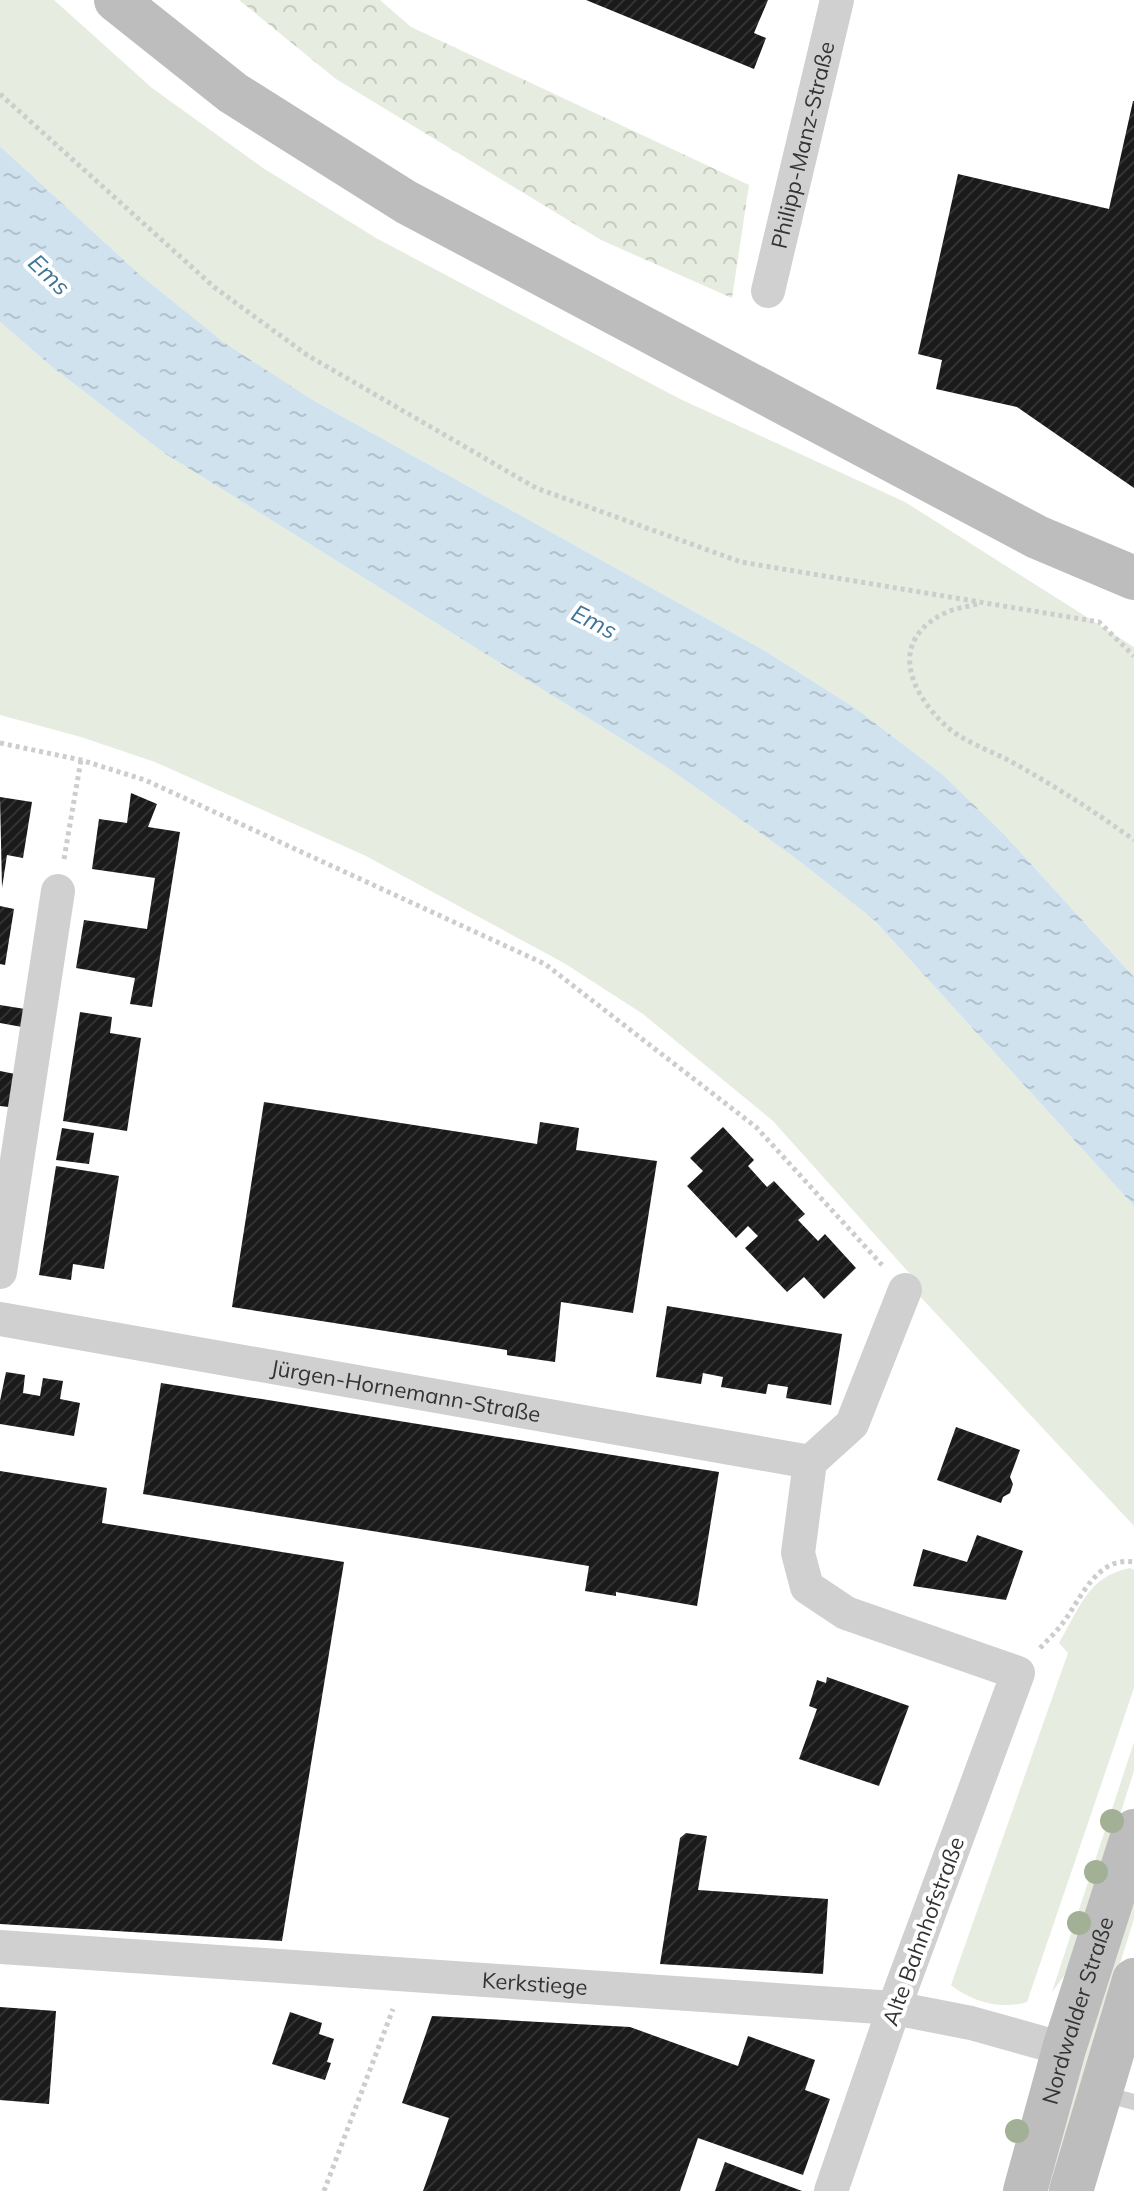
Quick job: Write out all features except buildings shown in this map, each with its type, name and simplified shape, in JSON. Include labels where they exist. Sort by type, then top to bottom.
[{"type":"main road","points":[[116,0],[233,93],[406,202],[1037,537],[1134,578]]},
{"type":"main road","points":[[1037,537],[1117,612]]},
{"type":"main road","name":"Nordwalder Straße","points":[[1025,2191],[1064,2049],[1134,1831]]},
{"type":"main road","name":"Nordwalder Straße","points":[[1071,2191],[1116,2097],[1134,1980]]},
{"type":"street","name":"Philipp-Manz-Straße","points":[[768,291],[837,0]]},
{"type":"street","points":[[0,1272],[58,891]]},
{"type":"street","points":[[905,1290],[852,1424],[810,1462],[798,1553],[807,1587],[846,1613],[1018,1673]]},
{"type":"street","name":"Jürgen-Hornemann-Straße","points":[[0,1319],[810,1462]]},
{"type":"street","name":"Alte Bahnhofstraße","points":[[831,2191],[894,2008],[1018,1673]]},
{"type":"street","name":"Kerkstiege","points":[[0,1947],[894,2008],[971,2023],[1064,2049]]},
{"type":"path","points":[[0,94],[214,287],[272,330],[307,355],[536,488],[741,562],[982,603],[1117,612],[1134,656]]},
{"type":"path","points":[[982,603],[948,612],[929,623],[914,639],[910,656],[912,684],[922,702],[948,728],[1083,803],[1134,840]]},
{"type":"path","points":[[0,743],[81,760],[145,780],[545,964],[756,1127],[905,1290]]},
{"type":"path","points":[[58,891],[81,760]]},
{"type":"path","points":[[1018,1673],[1063,1623],[1093,1577],[1110,1566],[1134,1562]]},
{"type":"path","points":[[324,2191],[406,1974]]},
{"type":"green space","points":[[0,0],[54,0],[152,88],[263,168],[376,238],[680,399],[905,502],[1134,647],[1134,977],[1003,833],[942,774],[858,710],[767,652],[311,399],[222,342],[139,274],[0,146]]},
{"type":"green space","points":[[239,0],[380,0],[411,27],[749,185],[732,298],[601,240],[336,79]]},
{"type":"green space","points":[[0,322],[52,367],[164,453],[665,766],[794,857],[874,920],[1134,1206],[1134,1526],[914,1290],[920,1285],[773,1121],[643,1014],[564,963],[366,856],[155,762],[81,737],[0,715]]},
{"type":"green space","points":[[1130,1568],[1134,1570],[1134,1688],[1027,2002],[997,2005],[977,2000],[951,1985],[1068,1653],[1059,1643],[1094,1586],[1116,1572]]},
{"type":"green space","points":[[1134,1742],[1134,1771],[1077,1948],[1064,1976],[1052,1992]]},
{"type":"green space","points":[[1134,1884],[1134,1919],[1053,2191],[1042,2191]]},
{"type":"water","name":"Ems","points":[[0,146],[139,274],[223,342],[311,399],[767,652],[858,710],[942,774],[1003,833],[1134,977],[1134,1206],[874,920],[794,857],[665,766],[164,453],[52,367],[0,322]]}]
